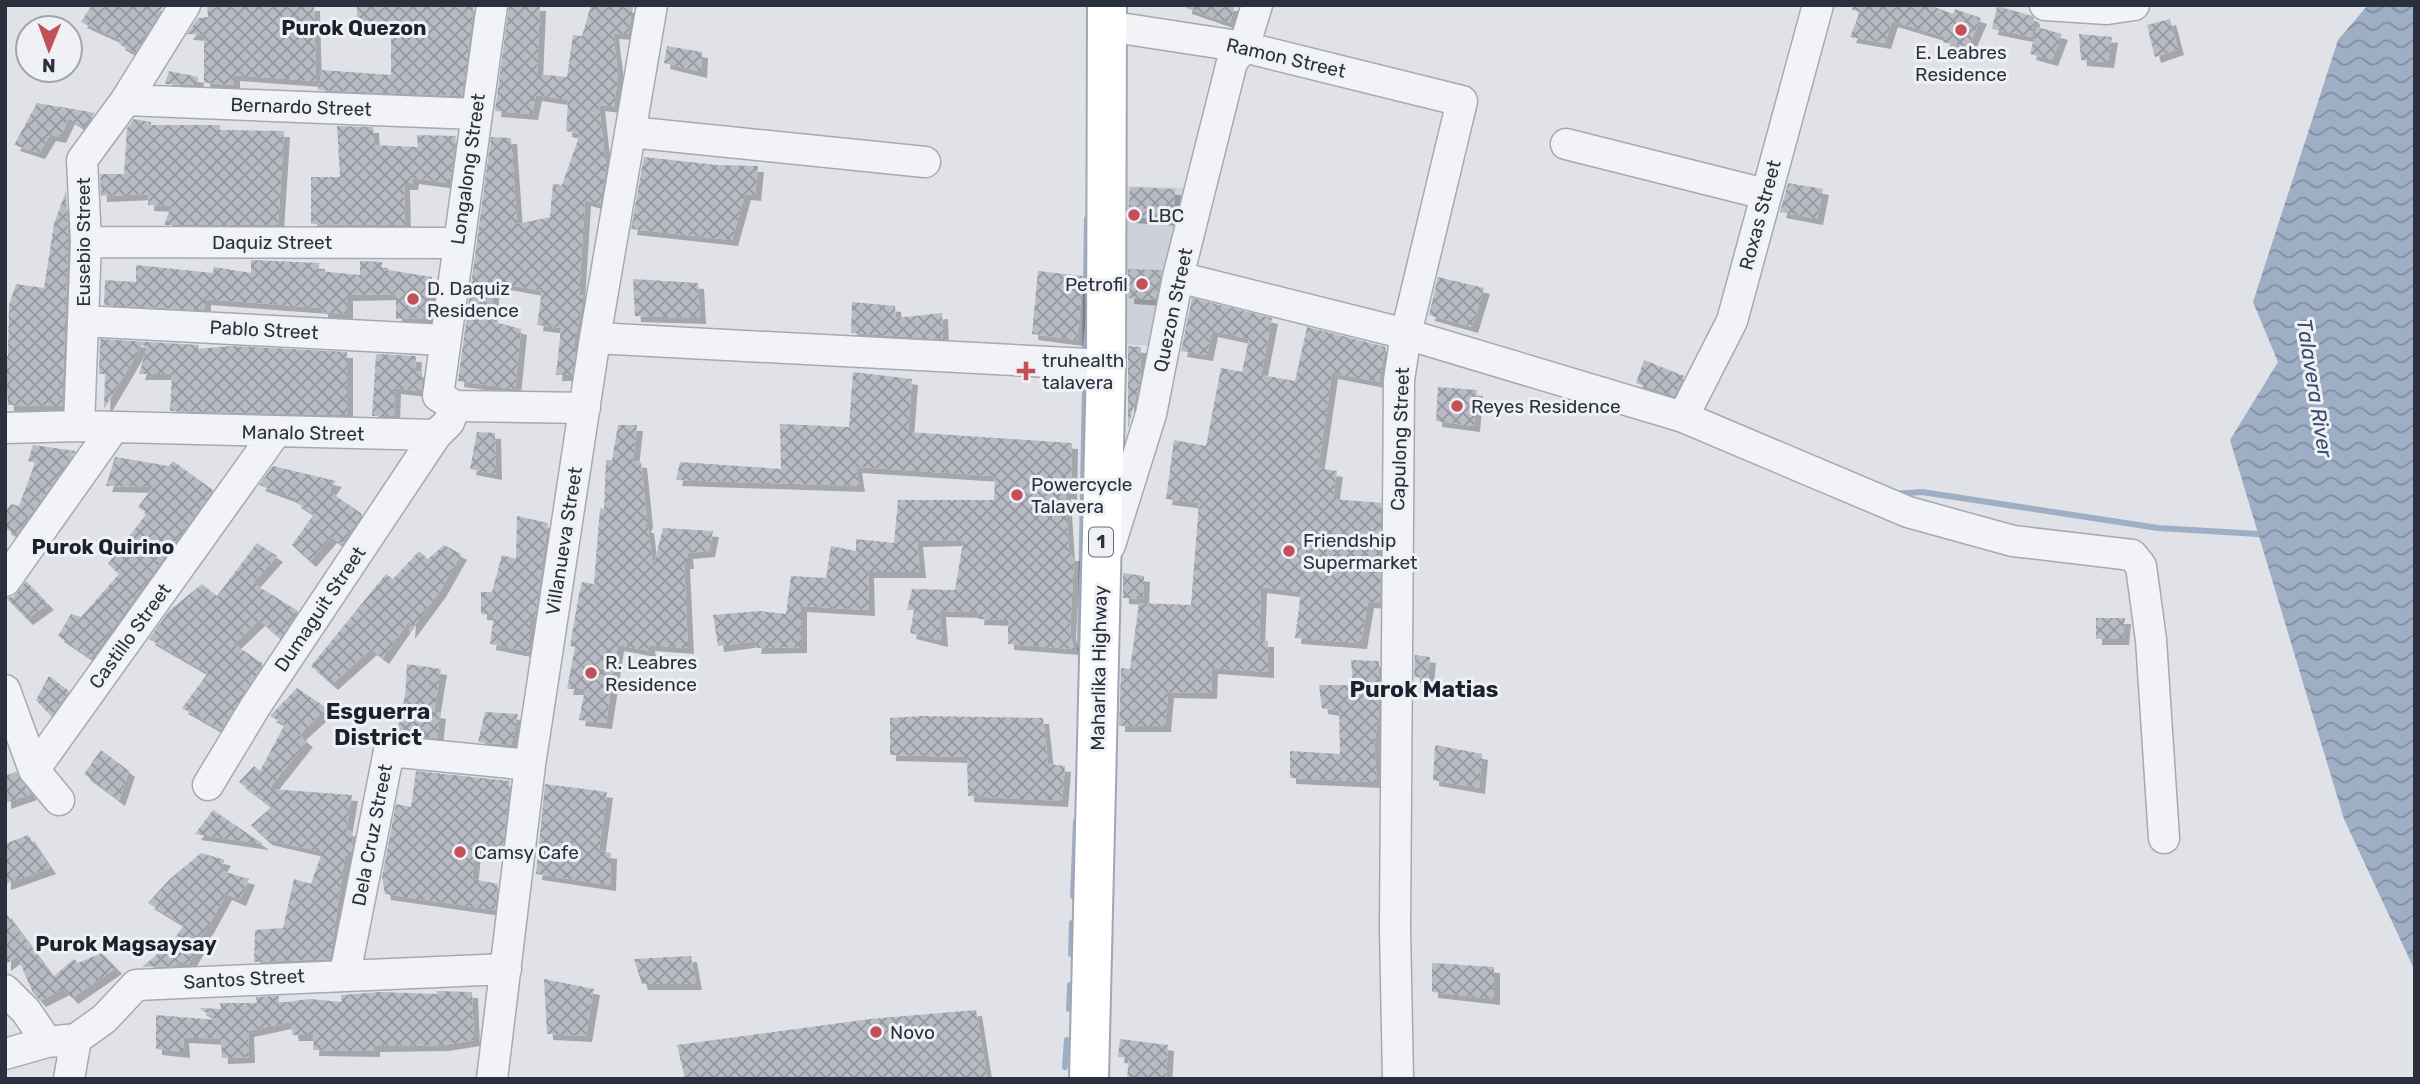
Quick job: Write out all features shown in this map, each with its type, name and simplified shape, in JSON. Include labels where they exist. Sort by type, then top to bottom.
[{"type":"main road","name":"Maharlika Highway","points":[[1089,1079],[1106,365],[1107,16]]},
{"type":"street","name":"Eusebio Street","points":[[79,426],[86,242],[82,160],[126,100],[185,5]]},
{"type":"street","name":"Longalong Street","points":[[455,406],[438,396],[492,5]]},
{"type":"street","name":"Villanueva Street","points":[[492,1079],[530,765],[595,338],[652,5]]},
{"type":"street","name":"Quezon Street","points":[[1100,575],[1151,414],[1178,277],[1232,61],[1244,47],[1257,5]]},
{"type":"street","name":"Roxas Street","points":[[1683,417],[1732,321],[1818,5]]},
{"type":"street","points":[[2045,5],[2107,9],[2134,5]]},
{"type":"street","name":"Ramon Street","points":[[1107,16],[1462,101]]},
{"type":"street","name":"Bernardo Street","points":[[126,100],[476,114]]},
{"type":"street","name":"Capulong Street","points":[[1398,1079],[1396,638],[1399,380],[1406,334],[1462,101]]},
{"type":"street","points":[[630,132],[925,162]]},
{"type":"street","points":[[1566,144],[1765,194]]},
{"type":"street","name":"Daquiz Street","points":[[86,242],[458,243]]},
{"type":"street","points":[[1178,277],[1406,334],[1683,417],[1908,512],[2013,541],[2132,555],[2141,566],[2151,640],[2164,838]]},
{"type":"street","name":"Pablo Street","points":[[83,321],[444,340]]},
{"type":"street","points":[[595,338],[1106,365]]},
{"type":"street","points":[[436,435],[449,422],[455,406],[585,408]]},
{"type":"street","name":"Manalo Street","points":[[5,428],[79,426],[436,435]]},
{"type":"street","points":[[5,581],[114,427]]},
{"type":"street","name":"Castillo Street","points":[[34,770],[275,433]]},
{"type":"street","name":"Dumaguit Street","points":[[208,785],[255,707],[436,435]]},
{"type":"street","points":[[5,690],[34,770],[59,800]]},
{"type":"street","name":"Dela Cruz Street","points":[[345,974],[389,751],[530,765]]},
{"type":"street","name":"Santos Street","points":[[5,1054],[61,1041],[104,1019],[136,985],[506,969]]},
{"type":"street","points":[[5,990],[61,1041],[69,1079]]},
{"type":"shaded area","points":[[1122,186],[1186,188],[1152,346],[1120,344]]},
{"type":"water","name":"Talavera River","points":[[2368,5],[2415,5],[2415,971],[2344,819],[2230,440],[2278,362],[2253,302],[2338,40]]},
{"type":"building","points":[[92,5],[164,5],[135,53],[119,44],[121,40],[84,23],[84,17]]},
{"type":"building","points":[[207,5],[314,5],[316,81],[234,75],[234,85],[204,83],[204,35],[187,34],[198,18],[208,17]]},
{"type":"building","points":[[357,5],[474,5],[462,96],[318,90],[322,70],[391,75],[391,24],[357,24]]},
{"type":"building","points":[[509,5],[540,5],[537,74],[567,77],[573,35],[582,36],[591,5],[633,7],[628,34],[613,33],[618,75],[614,107],[599,105],[606,168],[600,204],[585,200],[579,295],[584,296],[573,349],[576,349],[572,375],[556,375],[561,328],[537,325],[542,291],[494,282],[491,321],[521,329],[515,389],[458,381],[491,137],[511,138],[517,224],[550,217],[553,184],[562,185],[580,134],[566,131],[568,100],[536,95],[532,114],[495,111]]},
{"type":"building","points":[[1186,5],[1235,5],[1230,23],[1186,8]]},
{"type":"building","points":[[1853,5],[1929,5],[1953,14],[1955,9],[1981,18],[1968,48],[1943,42],[1945,37],[1892,21],[1885,43],[1850,37],[1860,12],[1852,10]]},
{"type":"building","points":[[1997,6],[2032,16],[2032,37],[1992,29]]},
{"type":"building","points":[[2170,19],[2178,49],[2155,57],[2147,25]]},
{"type":"building","points":[[2037,27],[2062,34],[2052,60],[2030,54]]},
{"type":"building","points":[[2079,34],[2112,37],[2108,62],[2081,60]]},
{"type":"building","points":[[667,46],[702,52],[701,72],[664,63]]},
{"type":"building","points":[[169,71],[198,77],[197,85],[165,84]]},
{"type":"building","points":[[37,103],[95,113],[84,128],[69,118],[60,137],[50,135],[39,153],[14,145]]},
{"type":"building","points":[[134,119],[151,122],[151,125],[220,125],[220,130],[284,131],[278,225],[164,225],[171,206],[148,205],[149,194],[101,196],[100,174],[124,174],[127,128]]},
{"type":"building","points":[[337,126],[373,127],[374,145],[418,147],[417,135],[456,136],[450,183],[413,178],[412,184],[404,184],[405,225],[311,224],[311,177],[340,177]]},
{"type":"building","points":[[644,157],[717,165],[758,166],[755,195],[745,194],[732,240],[631,229]]},
{"type":"building","points":[[1788,183],[1823,189],[1817,219],[1780,212]]},
{"type":"building","points":[[1130,187],[1175,189],[1173,220],[1128,217]]},
{"type":"building","points":[[66,191],[68,242],[62,406],[8,405],[5,356],[8,356],[9,305],[16,284],[44,288],[54,224]]},
{"type":"building","points":[[251,260],[319,263],[319,271],[360,275],[360,261],[382,262],[382,269],[432,277],[429,318],[396,319],[396,294],[347,295],[347,314],[322,312],[322,308],[205,299],[205,310],[104,305],[105,280],[136,282],[136,265],[213,273],[214,267],[251,273]]},
{"type":"building","name":"Petrofil","points":[[1128,269],[1162,270],[1156,300],[1128,298]]},
{"type":"building","points":[[1038,271],[1083,276],[1077,340],[1032,334]]},
{"type":"building","points":[[1438,277],[1484,288],[1472,327],[1429,315]]},
{"type":"building","points":[[633,279],[698,283],[700,318],[635,316]]},
{"type":"building","points":[[1192,298],[1272,318],[1261,375],[1295,381],[1307,327],[1386,347],[1379,382],[1332,373],[1318,468],[1337,471],[1333,499],[1381,503],[1380,603],[1368,602],[1361,643],[1295,638],[1301,592],[1261,587],[1259,641],[1268,641],[1268,672],[1212,668],[1211,693],[1168,692],[1165,726],[1119,726],[1121,668],[1130,669],[1139,603],[1191,605],[1199,503],[1166,499],[1174,440],[1206,446],[1221,368],[1242,372],[1249,339],[1212,331],[1207,355],[1181,351]]},
{"type":"building","points":[[852,302],[895,306],[896,318],[942,313],[943,339],[851,333]]},
{"type":"building","points":[[100,339],[199,345],[198,349],[230,346],[347,352],[347,415],[170,411],[172,374],[139,374],[147,347],[142,345],[104,409],[105,374],[99,374]]},
{"type":"building","points":[[1128,346],[1141,347],[1140,382],[1128,428]]},
{"type":"building","points":[[376,354],[416,356],[415,371],[422,372],[421,391],[395,388],[394,416],[372,416]]},
{"type":"building","points":[[1644,360],[1684,376],[1674,396],[1636,383]]},
{"type":"building","points":[[853,372],[912,379],[908,432],[1072,443],[1071,494],[1065,493],[1069,555],[1074,555],[1070,633],[1074,649],[1008,644],[1008,620],[978,619],[979,612],[940,611],[942,641],[910,633],[914,610],[907,610],[912,589],[955,590],[963,542],[960,540],[917,541],[920,572],[868,572],[869,610],[801,606],[801,647],[755,648],[756,641],[718,646],[713,615],[760,611],[786,614],[791,576],[826,578],[831,546],[856,551],[856,539],[894,543],[898,500],[994,500],[995,476],[856,467],[859,486],[676,480],[680,462],[781,469],[780,424],[849,427]]},
{"type":"building","name":"Reyes Residence","points":[[1438,387],[1477,390],[1474,426],[1436,421]]},
{"type":"building","points":[[618,425],[637,425],[633,461],[641,462],[647,521],[645,527],[648,527],[653,568],[663,528],[713,531],[709,551],[687,553],[688,563],[684,563],[688,648],[649,645],[650,651],[618,645],[606,723],[579,720],[585,689],[567,689],[575,647],[570,646],[582,582],[594,584],[600,508],[604,509],[606,460],[612,460]]},
{"type":"building","points":[[477,432],[495,433],[496,474],[470,469]]},
{"type":"building","points":[[33,445],[76,451],[16,535],[5,528],[5,512],[11,504],[19,506],[35,463],[28,461]]},
{"type":"building","points":[[115,457],[169,466],[173,461],[213,490],[91,658],[58,636],[71,614],[81,617],[119,574],[108,564],[147,513],[138,507],[153,487],[106,486]]},
{"type":"building","points":[[273,466],[336,481],[329,491],[362,514],[342,544],[331,537],[310,561],[292,545],[314,514],[295,502],[297,499],[259,485]]},
{"type":"building","points":[[517,516],[548,523],[535,619],[530,618],[530,652],[490,644],[494,615],[481,614],[481,592],[492,592],[502,555],[516,559]]},
{"type":"building","points":[[257,543],[277,556],[253,583],[298,611],[280,638],[259,620],[234,644],[263,664],[221,730],[182,708],[208,673],[149,639],[169,611],[202,584],[217,596]]},
{"type":"building","points":[[444,545],[461,554],[440,591],[409,633],[410,619],[383,658],[371,649],[332,684],[311,666],[386,574],[393,579],[419,551],[428,559]]},
{"type":"building","points":[[1123,573],[1144,576],[1143,599],[1123,598]]},
{"type":"building","points":[[26,581],[48,604],[27,619],[6,598],[13,597]]},
{"type":"building","points":[[2096,618],[2125,618],[2123,639],[2096,639]]},
{"type":"building","points":[[1415,655],[1430,657],[1428,678],[1414,677]]},
{"type":"building","points":[[1351,660],[1379,661],[1379,713],[1374,746],[1377,782],[1290,778],[1290,751],[1340,754],[1339,711],[1322,708],[1319,685],[1353,685]]},
{"type":"building","points":[[407,664],[441,669],[434,712],[440,713],[437,738],[396,734],[405,696]]},
{"type":"building","points":[[49,676],[69,691],[51,716],[36,700]]},
{"type":"building","points":[[297,688],[325,707],[322,714],[299,735],[307,741],[269,789],[352,795],[346,830],[351,831],[353,845],[350,856],[345,855],[330,959],[254,962],[255,930],[283,928],[294,879],[311,884],[322,852],[266,839],[251,825],[272,807],[239,782],[254,766],[260,771],[285,724],[270,716]]},
{"type":"building","points":[[485,712],[518,714],[511,745],[478,742]]},
{"type":"building","points":[[890,718],[1043,718],[1048,764],[1065,766],[1062,801],[968,796],[967,757],[890,755]]},
{"type":"building","points":[[1435,745],[1482,754],[1479,788],[1433,780]]},
{"type":"building","points":[[101,750],[129,771],[119,800],[84,774]]},
{"type":"building","points":[[416,771],[510,781],[503,846],[476,842],[472,879],[498,884],[495,910],[385,894],[382,877],[396,804],[411,807]]},
{"type":"building","points":[[16,772],[31,794],[5,803],[5,776]]},
{"type":"building","points":[[545,784],[607,792],[599,851],[611,853],[610,885],[536,874]]},
{"type":"building","points":[[213,810],[263,844],[195,834]]},
{"type":"building","points":[[28,835],[50,868],[5,884],[5,844]]},
{"type":"building","points":[[201,853],[225,860],[219,870],[249,879],[240,900],[226,894],[208,927],[193,945],[198,948],[188,965],[180,961],[174,966],[142,967],[172,942],[184,925],[148,903],[169,880]]},
{"type":"building","points":[[5,912],[53,977],[74,959],[78,963],[102,953],[116,968],[72,998],[64,989],[40,1001],[33,993],[17,956],[5,965]]},
{"type":"building","points":[[691,956],[696,984],[642,984],[634,959]]},
{"type":"building","points":[[1432,963],[1494,967],[1494,999],[1432,992]]},
{"type":"building","points":[[544,979],[594,989],[586,1036],[547,1034]]},
{"type":"building","points":[[437,991],[472,992],[474,1040],[443,1045],[374,1046],[374,1051],[313,1050],[314,1035],[293,1035],[290,1022],[248,1031],[249,1057],[222,1058],[221,1039],[183,1037],[184,1052],[156,1049],[156,1015],[217,1020],[199,1008],[221,1009],[220,1003],[257,1003],[256,997],[279,996],[279,1003],[309,999],[342,1002],[341,995],[381,992],[437,994]]},
{"type":"building","name":"Novo","points":[[976,1010],[987,1079],[685,1079],[677,1045],[870,1019]]},
{"type":"building","points":[[1120,1039],[1168,1045],[1166,1079],[1127,1079],[1129,1058],[1118,1057]]},
{"type":"waterway","points":[[1085,353],[1087,219]]},
{"type":"waterway","points":[[1080,649],[1085,380]]},
{"type":"waterway","points":[[1894,494],[1922,492],[2158,528],[2258,534]]},
{"type":"waterway","points":[[1073,896],[1076,821]]},
{"type":"waterway","points":[[1071,954],[1072,923]]},
{"type":"waterway","points":[[1069,1009],[1070,985]]},
{"type":"waterway","points":[[1065,1067],[1067,1040]]},
{"type":"place","name":"E. Leabres Residence","points":[[1961,30]]},
{"type":"place","name":"LBC","points":[[1134,215]]},
{"type":"place","name":"Petrofil","points":[[1142,284]]},
{"type":"place","name":"D. Daquiz Residence","points":[[413,299]]},
{"type":"place","name":"truhealth talavera","points":[[1026,371]]},
{"type":"place","name":"Reyes Residence","points":[[1457,406]]},
{"type":"place","name":"Powercycle Talavera","points":[[1017,495]]},
{"type":"place","name":"Friendship Supermarket","points":[[1289,551]]},
{"type":"place","name":"R. Leabres Residence","points":[[591,673]]},
{"type":"place","name":"Camsy Cafe","points":[[460,852]]},
{"type":"place","name":"Novo","points":[[876,1032]]},
{"type":"district","name":"Purok Quezon","points":[[354,27]]},
{"type":"district","name":"Purok Quirino","points":[[103,546]]},
{"type":"district","name":"Purok Matias","points":[[1424,689]]},
{"type":"district","name":"Esguerra District","points":[[378,724]]},
{"type":"district","name":"Purok Magsaysay","points":[[126,943]]}]
